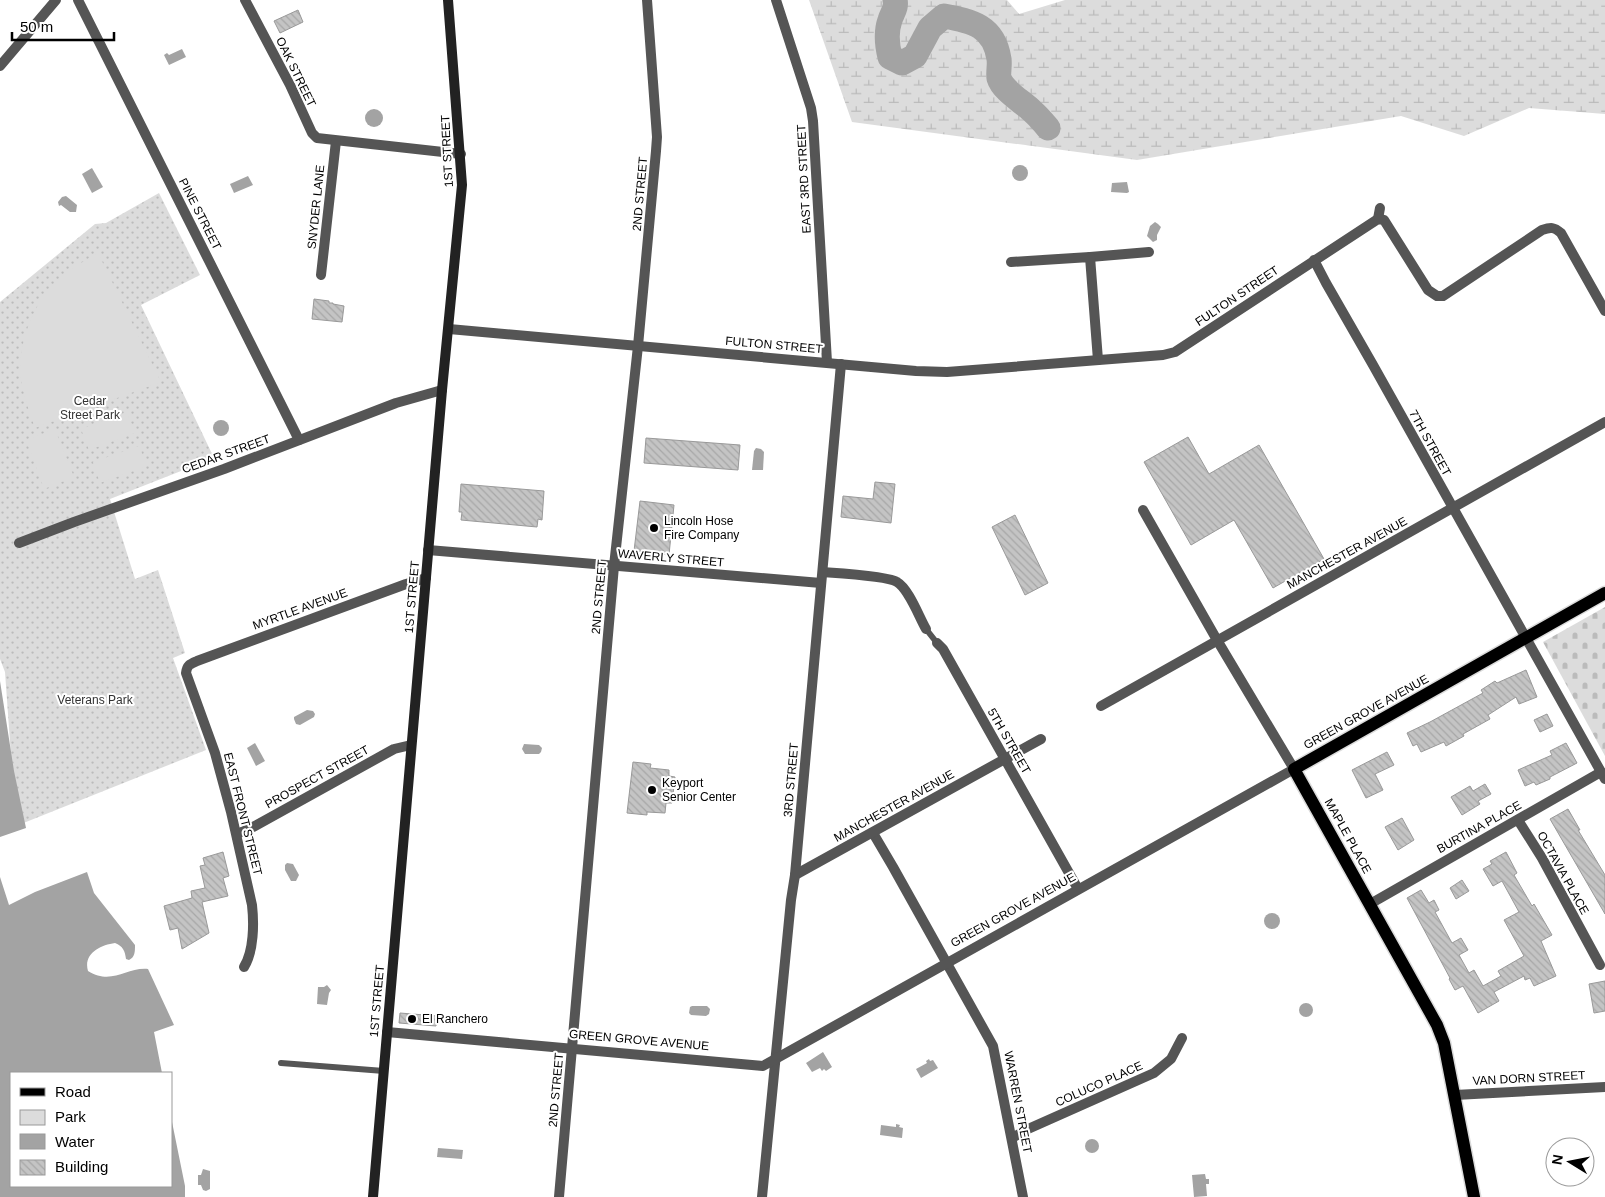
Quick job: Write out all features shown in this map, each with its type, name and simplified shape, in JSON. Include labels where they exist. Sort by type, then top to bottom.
[{"type":"main road","name":"1ST STREET","points":[[373,1197],[442,390],[462,185],[448,0]]},
{"type":"main road","name":"GREEN GROVE AVENUE","points":[[1294,769],[1605,593]]},
{"type":"main road","name":"MAPLE PLACE","points":[[1294,769],[1438,1024],[1455,1095],[1474,1197]]},
{"type":"street","points":[[0,66],[56,0]]},
{"type":"street","name":"PINE STREET","points":[[78,0],[299,440]]},
{"type":"street","name":"OAK STREET","points":[[246,0],[290,85],[312,133],[317,138],[461,154]]},
{"type":"street","name":"2ND STREET","points":[[559,1197],[614,566],[638,346],[657,137],[647,0]]},
{"type":"street","name":"EAST 3RD STREET","points":[[776,0],[811,108],[813,121],[827,362]]},
{"type":"street","name":"SNYDER LANE","points":[[321,276],[336,141]]},
{"type":"street","name":"FULTON STREET","points":[[449,329],[916,371],[947,372],[1164,355],[1175,352],[1314,260],[1379,213],[1428,290],[1437,296],[1443,296],[1542,230],[1551,227],[1556,228],[1561,233],[1605,311]]},
{"type":"street","points":[[1011,262],[1149,252]]},
{"type":"street","points":[[1090,257],[1098,360]]},
{"type":"street","name":"7TH STREET","points":[[1314,260],[1603,776]]},
{"type":"street","name":"3RD STREET","points":[[762,1197],[791,900],[796,876],[841,364]]},
{"type":"street","name":"CEDAR STREET","points":[[19,543],[396,403],[442,390]]},
{"type":"street","name":"MANCHESTER AVENUE","points":[[1101,706],[1605,422]]},
{"type":"street","name":"MAPLE PLACE","points":[[1143,510],[1217,640],[1294,769]]},
{"type":"street","name":"WAVERLY STREET","points":[[428,550],[821,583]]},
{"type":"street","name":"5TH STREET","points":[[823,572],[881,578],[897,582],[907,593],[926,629]]},
{"type":"street","name":"MYRTLE AVENUE","points":[[186,669],[189,664],[196,661],[426,578]]},
{"type":"street","name":"5TH STREET","points":[[937,643],[943,649],[1078,889]]},
{"type":"street","name":"EAST FRONT STREET","points":[[186,669],[215,753],[252,905],[253,918],[250,948],[247,963],[244,967]]},
{"type":"street","name":"MANCHESTER AVENUE","points":[[796,876],[1041,739]]},
{"type":"street","name":"PROSPECT STREET","points":[[236,834],[253,827],[394,749],[411,745]]},
{"type":"street","name":"GREEN GROVE AVENUE","points":[[387,1032],[764,1066],[1294,769]]},
{"type":"street","name":"BURTINA PLACE","points":[[1370,904],[1518,820],[1603,776]]},
{"type":"street","name":"OCTAVIA PLACE","points":[[1518,820],[1542,858],[1600,965]]},
{"type":"street","name":"WARREN STREET","points":[[873,833],[993,1046],[1023,1197]]},
{"type":"street","name":"COLUCO PLACE","points":[[1012,1138],[1028,1129],[1154,1074],[1170,1059],[1182,1038]]},
{"type":"street","name":"VAN DORN STREET","points":[[1455,1095],[1605,1087]]},
{"type":"lane","name":"5TH STREET","points":[[926,629],[937,643]]},
{"type":"lane","points":[[281,1063],[384,1071]]},
{"type":"green space","points":[[809,0],[1007,0],[1019,14],[1065,0],[1605,0],[1605,114],[1529,108],[1464,136],[1401,116],[1137,160],[852,122]]},
{"type":"green space","points":[[159,193],[200,275],[141,305],[214,458],[110,499],[135,579],[158,570],[185,653],[173,658],[206,750],[16,826],[5,672],[0,659],[0,302],[95,224],[106,223]]},
{"type":"green space","points":[[98,253],[161,382],[35,428],[21,380],[20,368],[23,342],[27,329],[39,304],[54,284],[75,267]]},
{"type":"green space","points":[[127,412],[135,433],[89,450],[81,429]]},
{"type":"green space","points":[[55,429],[74,477],[44,489],[26,440]]},
{"type":"green space","points":[[139,446],[147,466],[100,483],[93,462]]},
{"type":"green space","points":[[1605,607],[1605,756],[1543,642]]},
{"type":"water","points":[[182,49],[186,57],[169,65],[164,55],[167,53],[169,55]]},
{"type":"water","points":[[374,109],[380,112],[383,118],[380,124],[374,127],[368,124],[365,118],[368,112]]},
{"type":"water","points":[[1020,165],[1028,173],[1020,181],[1012,173]]},
{"type":"water","points":[[92,168],[103,187],[92,193],[82,174]]},
{"type":"water","points":[[248,176],[253,185],[234,193],[230,184]]},
{"type":"water","points":[[1127,182],[1129,192],[1111,192],[1112,183]]},
{"type":"water","points":[[66,196],[77,205],[76,212],[70,212],[61,205],[59,206],[58,202],[62,197]]},
{"type":"water","points":[[1155,222],[1161,227],[1157,240],[1153,242],[1147,236],[1150,226]]},
{"type":"water","points":[[221,420],[229,428],[221,436],[213,428]]},
{"type":"water","points":[[756,448],[764,452],[763,470],[752,470]]},
{"type":"water","points":[[0,681],[14,771],[26,828],[0,837]]},
{"type":"water","points":[[307,710],[313,711],[314,717],[300,725],[296,724],[294,717]]},
{"type":"water","points":[[255,743],[265,761],[256,766],[247,748]]},
{"type":"water","points":[[524,744],[539,745],[542,748],[541,752],[539,754],[525,754],[522,749]]},
{"type":"water","points":[[287,863],[293,864],[299,875],[296,881],[291,881],[285,870]]},
{"type":"water","points":[[87,872],[94,893],[135,945],[134,954],[129,960],[126,959],[122,947],[118,944],[115,943],[99,948],[90,955],[87,965],[88,971],[104,977],[148,969],[174,1025],[154,1032],[162,1072],[10,1072],[10,1187],[172,1187],[172,1122],[185,1186],[185,1197],[0,1197],[0,877],[9,905],[35,892]]},
{"type":"water","points":[[1272,913],[1280,921],[1272,929],[1264,921]]},
{"type":"water","points":[[327,985],[331,990],[327,1005],[317,1004],[318,987]]},
{"type":"water","points":[[1303,1003],[1309,1003],[1313,1010],[1309,1017],[1303,1017],[1299,1013],[1299,1007]]},
{"type":"water","points":[[692,1006],[707,1006],[710,1009],[709,1014],[706,1016],[691,1015],[689,1013]]},
{"type":"water","points":[[823,1052],[832,1067],[826,1071],[824,1069],[822,1071],[820,1068],[812,1072],[806,1063]]},
{"type":"water","points":[[929,1059],[930,1061],[933,1060],[938,1068],[921,1078],[916,1069],[927,1063],[926,1061]]},
{"type":"water","points":[[896,1124],[903,1128],[902,1138],[880,1135],[881,1125],[896,1127]]},
{"type":"water","points":[[1089,1139],[1095,1139],[1099,1146],[1095,1153],[1089,1153],[1085,1149],[1085,1143]]},
{"type":"water","points":[[438,1148],[463,1150],[462,1159],[437,1157]]},
{"type":"water","points":[[203,1169],[210,1171],[210,1189],[206,1191],[203,1190],[201,1185],[198,1185],[198,1175],[201,1175]]},
{"type":"water","points":[[1205,1174],[1206,1179],[1209,1179],[1209,1184],[1206,1184],[1207,1196],[1194,1197],[1192,1175]]},
{"type":"building","points":[[298,10],[303,22],[280,33],[274,21]]},
{"type":"building","points":[[314,299],[344,306],[342,322],[312,319]]},
{"type":"building","points":[[1188,437],[1209,474],[1259,445],[1324,559],[1273,588],[1234,520],[1191,545],[1144,462]]},
{"type":"building","points":[[646,438],[740,445],[738,470],[644,463]]},
{"type":"building","points":[[875,482],[895,484],[891,523],[841,517],[843,496],[873,499]]},
{"type":"building","points":[[461,484],[544,491],[542,520],[538,519],[537,527],[461,520],[462,512],[459,512]]},
{"type":"building","name":"Lincoln Hose Fire Company","points":[[640,501],[674,505],[669,555],[634,551]]},
{"type":"building","points":[[1015,515],[1048,583],[1025,595],[992,527]]},
{"type":"building","points":[[1526,670],[1537,697],[1519,704],[1516,697],[1488,715],[1490,719],[1446,746],[1444,742],[1421,752],[1417,744],[1413,746],[1407,733],[1483,693],[1481,690],[1495,681],[1497,683]]},
{"type":"building","points":[[1547,714],[1553,726],[1540,732],[1534,720]]},
{"type":"building","points":[[1566,743],[1577,763],[1550,777],[1550,779],[1536,785],[1534,782],[1525,786],[1518,770],[1552,755],[1550,751]]},
{"type":"building","points":[[1387,752],[1394,765],[1375,774],[1383,790],[1366,798],[1352,770]]},
{"type":"building","name":"Keyport Senior Center","points":[[633,762],[651,764],[650,768],[669,770],[669,776],[675,777],[672,803],[666,803],[665,813],[647,812],[647,815],[627,813]]},
{"type":"building","points":[[1485,784],[1491,794],[1478,801],[1480,804],[1462,815],[1451,797],[1470,786],[1473,791]]},
{"type":"building","points":[[1568,809],[1580,830],[1578,830],[1605,875],[1605,914],[1550,819]]},
{"type":"building","points":[[1402,818],[1414,840],[1398,850],[1385,827]]},
{"type":"building","points":[[223,852],[229,876],[223,878],[228,896],[202,902],[209,933],[182,949],[178,928],[170,930],[164,906],[192,898],[191,891],[205,888],[200,866],[205,865],[203,858]]},
{"type":"building","points":[[1506,852],[1517,873],[1514,875],[1552,935],[1541,941],[1556,976],[1534,986],[1530,978],[1525,980],[1524,976],[1494,992],[1499,1001],[1478,1013],[1463,986],[1455,990],[1407,898],[1421,890],[1429,903],[1434,900],[1439,910],[1435,912],[1452,943],[1461,938],[1468,950],[1459,955],[1469,973],[1474,970],[1483,986],[1501,976],[1498,971],[1524,956],[1504,920],[1519,912],[1502,881],[1493,886],[1483,869],[1492,864],[1490,861]]},
{"type":"building","points":[[1462,880],[1469,891],[1456,899],[1450,888]]},
{"type":"building","points":[[1605,981],[1605,1011],[1594,1013],[1589,984]]},
{"type":"building","points":[[400,1013],[437,1016],[436,1026],[399,1023]]},
{"type":"waterway","points":[[895,0],[895,8],[887,33],[890,57],[902,63],[915,56],[930,28],[944,16],[972,23],[987,32],[992,39],[999,59],[999,78],[1001,83],[1048,128]]},
{"type":"place","name":"Lincoln Hose Fire Company","points":[[654,528]]},
{"type":"place","name":"Keyport Senior Center","points":[[652,790]]},
{"type":"place","name":"El Ranchero","points":[[412,1019]]},
{"type":"park label","name":"Cedar Street Park","points":[[90,408]]},
{"type":"park label","name":"Veterans Park","points":[[95,700]]}]
